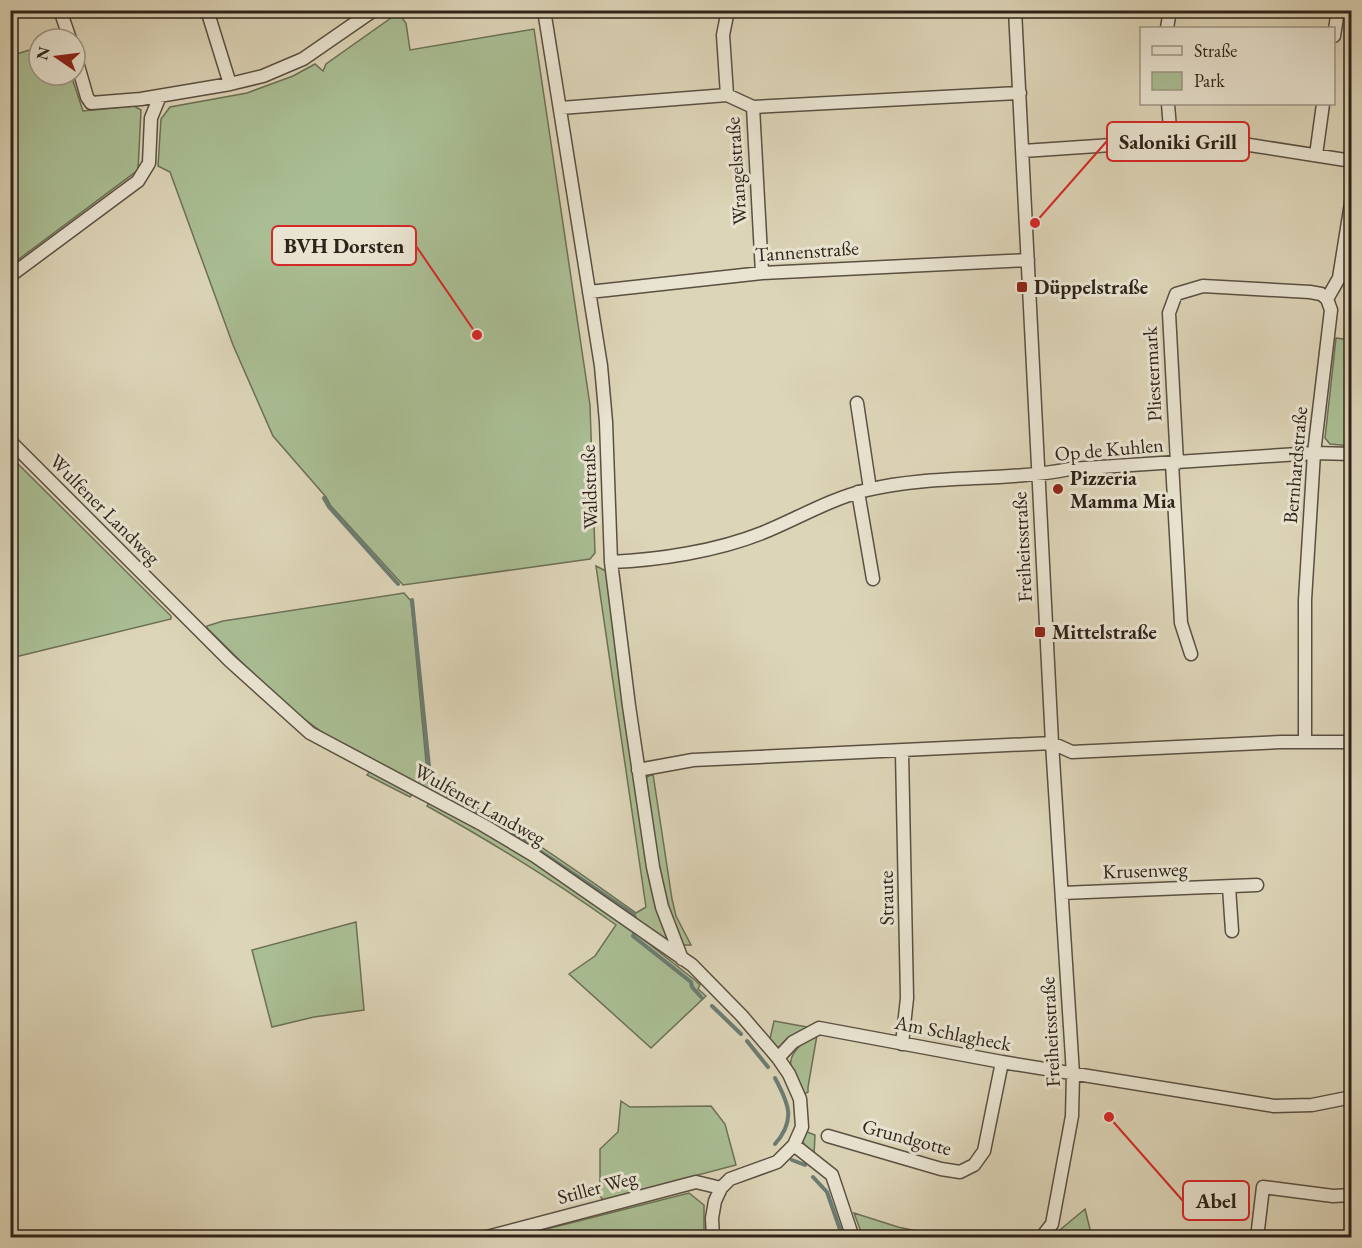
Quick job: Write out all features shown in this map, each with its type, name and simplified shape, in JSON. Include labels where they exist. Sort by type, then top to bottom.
[{"type":"street","points":[[60,10],[66,27]]},
{"type":"street","points":[[207,10],[230,84]]},
{"type":"street","points":[[84,87],[91,103],[160,96],[263,76],[303,59],[374,10]]},
{"type":"street","name":"Waldstraße","points":[[544,10],[561,108],[603,391],[611,562],[638,770],[662,907],[682,959]]},
{"type":"street","name":"Wrangelstraße","points":[[728,10],[723,35],[727,95],[753,107],[762,273]]},
{"type":"street","name":"Freiheitsstraße","points":[[1015,10],[1052,743],[1073,1074],[1072,1116],[1052,1224],[1041,1238]]},
{"type":"street","points":[[1167,27],[1170,10]]},
{"type":"street","points":[[1335,30],[1338,10]]},
{"type":"street","points":[[753,107],[1020,93]]},
{"type":"street","points":[[561,108],[727,95]]},
{"type":"street","points":[[10,276],[138,181],[149,163],[151,118],[160,96]]},
{"type":"street","points":[[1168,105],[1171,141]]},
{"type":"street","points":[[1316,155],[1323,105]]},
{"type":"street","points":[[1023,151],[1171,141],[1243,144],[1352,160]]},
{"type":"street","name":"Bernhardstraße","points":[[1305,742],[1305,600],[1314,453],[1331,310],[1327,299],[1339,278],[1352,197]]},
{"type":"street","name":"Tannenstraße","points":[[589,292],[762,273],[1029,260]]},
{"type":"street","name":"Pliestermark","points":[[1191,654],[1181,623],[1168,313],[1176,294],[1203,286],[1310,292],[1321,294],[1327,299]]},
{"type":"street","points":[[856,403],[873,579]]},
{"type":"street","name":"Wulfener Landweg","points":[[10,441],[230,662],[310,733],[483,825],[535,856],[692,965],[742,1016],[789,1074],[800,1099],[802,1127],[794,1145]]},
{"type":"street","name":"Op de Kuhlen","points":[[611,562],[670,556],[743,540],[817,507],[864,491],[912,481],[1038,475],[1070,469],[1314,453],[1352,454]]},
{"type":"street","points":[[638,770],[693,760],[902,752],[1052,743],[1072,752],[1172,746],[1352,742]]},
{"type":"street","name":"Straute","points":[[902,752],[907,998],[902,1044]]},
{"type":"street","name":"Krusenweg","points":[[1062,893],[1257,885]]},
{"type":"street","points":[[1229,887],[1232,931]]},
{"type":"street","name":"Am Schlagheck","points":[[778,1058],[792,1042],[819,1029],[1002,1062],[1274,1106],[1312,1105],[1352,1097]]},
{"type":"street","name":"Grundgotte","points":[[828,1136],[941,1169],[960,1172],[974,1165],[984,1151],[1002,1062]]},
{"type":"street","points":[[712,1238],[715,1201],[721,1188],[730,1179],[777,1162],[794,1145],[832,1175],[854,1238]]},
{"type":"street","name":"Stiller Weg","points":[[483,1238],[696,1182],[721,1188]]},
{"type":"street","points":[[1257,1238],[1263,1187],[1333,1196],[1352,1195]]},
{"type":"green space","points":[[398,13],[406,23],[410,50],[534,29],[590,405],[595,553],[590,559],[403,585],[331,506],[326,497],[273,436],[233,345],[170,172],[158,166],[161,119],[170,107],[247,93],[293,76],[315,64],[323,71],[326,64]]},
{"type":"green space","points":[[27,51],[27,87],[75,87],[83,111],[134,106],[141,110],[138,170],[11,265],[10,56]]},
{"type":"green space","points":[[1336,338],[1351,340],[1351,446],[1330,444],[1325,438]]},
{"type":"green space","points":[[10,456],[171,616],[171,619],[11,658]]},
{"type":"green space","points":[[596,566],[606,571],[624,693],[674,948],[584,885],[333,740],[285,705],[207,628],[207,626],[223,621],[404,593],[411,601],[428,783],[509,827],[561,860],[636,913],[646,907]]},
{"type":"green space","points":[[370,771],[413,793],[410,797],[367,775]]},
{"type":"green space","points":[[653,774],[672,899],[676,916],[691,945],[682,945],[667,906],[662,885],[646,781],[647,777]]},
{"type":"green space","points":[[430,801],[484,829],[605,909],[696,981],[700,985],[698,989],[706,996],[651,1048],[569,974],[595,956],[616,925],[523,863],[427,806]]},
{"type":"green space","points":[[356,922],[364,1010],[314,1017],[272,1027],[252,950]]},
{"type":"green space","points":[[774,1021],[807,1027],[787,1046],[777,1050],[769,1043]]},
{"type":"green space","points":[[817,1035],[808,1092],[803,1095],[792,1072],[791,1060],[800,1047]]},
{"type":"green space","points":[[621,1101],[630,1107],[711,1106],[725,1124],[736,1165],[603,1200],[600,1196],[600,1149],[618,1132]]},
{"type":"green space","points":[[807,1132],[815,1135],[814,1156],[804,1145],[803,1140]]},
{"type":"green space","points":[[689,1193],[704,1205],[704,1237],[515,1237]]},
{"type":"green space","points":[[1085,1209],[1092,1237],[1052,1237],[1055,1234]]},
{"type":"green space","points":[[854,1213],[898,1227],[945,1237],[863,1237]]},
{"type":"waterway","points":[[324,498],[329,507],[398,584]]},
{"type":"waterway","points":[[412,600],[431,786],[534,848],[634,915],[635,919]]},
{"type":"waterway","points":[[634,934],[633,936],[691,982],[692,987],[702,998]]},
{"type":"waterway","points":[[712,1006],[741,1034]]},
{"type":"waterway","points":[[747,1041],[768,1067]]},
{"type":"waterway","points":[[775,1078],[784,1096],[788,1112],[786,1127],[775,1144]]},
{"type":"waterway","points":[[792,1160],[805,1165]]},
{"type":"waterway","points":[[813,1177],[827,1192],[843,1238]]},
{"type":"place","name":"Saloniki Grill","points":[[1035,223]]},
{"type":"place","name":"Düppelstraße","points":[[1022,287]]},
{"type":"place","name":"BVH Dorsten","points":[[477,335]]},
{"type":"place","name":"Pizzeria Mamma Mia","points":[[1058,489]]},
{"type":"place","name":"Mittelstraße","points":[[1040,632]]},
{"type":"place","name":"Abel","points":[[1109,1117]]}]
